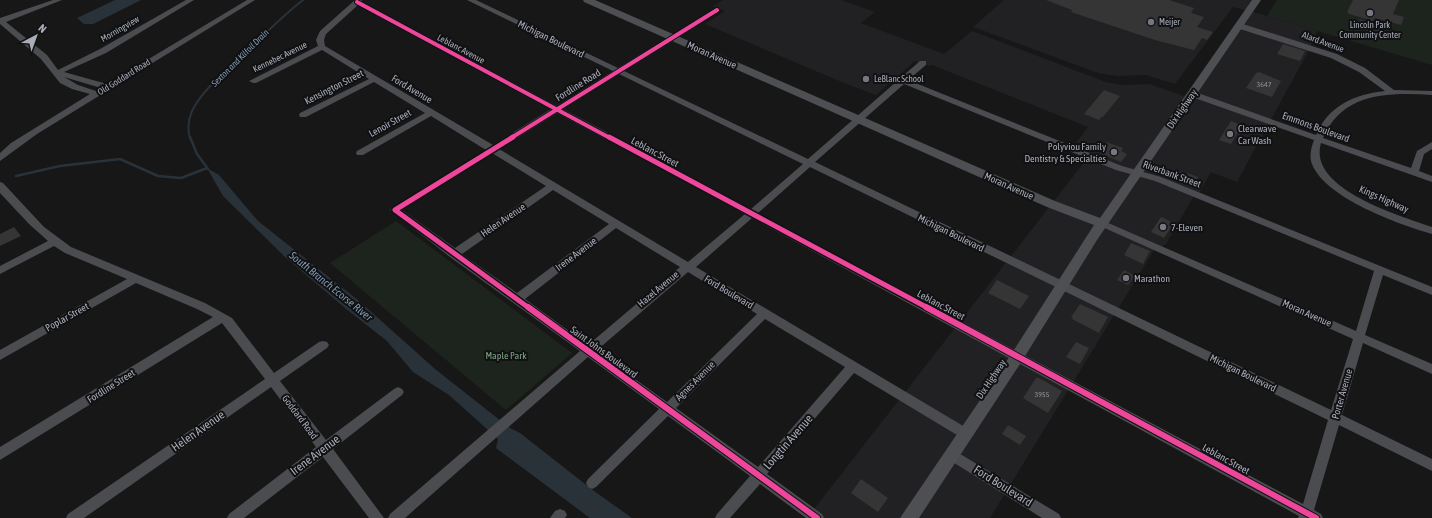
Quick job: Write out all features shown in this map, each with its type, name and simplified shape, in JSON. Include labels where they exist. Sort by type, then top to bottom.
[{"type":"main road","name":"Moran Avenue","points":[[587,0],[1051,204],[1103,224]]},
{"type":"main road","name":"Dix Highway","points":[[909,518],[1018,357],[1137,173],[1257,0]]},
{"type":"street","points":[[1,21],[59,0]]},
{"type":"street","name":"Morningview","points":[[58,73],[98,53],[191,0]]},
{"type":"street","name":"Old Goddard Road","points":[[2,154],[107,87],[252,0]]},
{"type":"street","name":"Michigan Boulevard","points":[[470,0],[1432,465]]},
{"type":"street","name":"Kennebec Avenue","points":[[253,81],[322,47],[320,40],[323,33],[358,1]]},
{"type":"street","name":"Leblanc Avenue","points":[[358,1],[557,109]]},
{"type":"street","name":"Fordline Road","points":[[408,201],[717,10]]},
{"type":"street","points":[[1,21],[38,52],[58,73],[58,77],[63,81],[75,87],[97,94]]},
{"type":"street","name":"Alard Avenue","points":[[1240,26],[1334,56],[1362,70],[1392,92]]},
{"type":"street","name":"Ford Avenue","points":[[322,47],[492,149]]},
{"type":"street","name":"Hazel Avenue","points":[[395,518],[587,350],[678,273],[696,262],[807,163],[923,63]]},
{"type":"street","points":[[58,73],[107,87]]},
{"type":"street","name":"Kensington Street","points":[[303,115],[374,79]]},
{"type":"street","name":"Riverbank Street","points":[[903,80],[1119,168],[1158,179],[1432,291]]},
{"type":"street","points":[[75,87],[84,81]]},
{"type":"street","name":"Kings Highway","points":[[1432,92],[1392,92],[1365,97],[1343,106],[1328,120],[1318,140],[1314,154],[1317,164],[1327,178],[1340,189],[1374,208],[1432,231]]},
{"type":"street","name":"Emmons Boulevard","points":[[1192,94],[1318,140],[1432,179]]},
{"type":"street","name":"Leblanc Street","points":[[557,109],[1018,357],[1309,516]]},
{"type":"street","name":"Lenoir Street","points":[[360,153],[430,113]]},
{"type":"street","points":[[1414,173],[1420,153],[1432,145]]},
{"type":"street","name":"Ford Boulevard","points":[[492,149],[966,434]]},
{"type":"street","points":[[0,185],[4,197],[54,242],[68,250],[201,306],[222,317]]},
{"type":"street","name":"Helen Avenue","points":[[454,254],[552,186]]},
{"type":"street","name":"Saint Johns Boulevard","points":[[408,201],[394,210],[816,518]]},
{"type":"street","name":"Irene Avenue","points":[[517,299],[615,224]]},
{"type":"street","name":"Moran Avenue","points":[[1103,224],[1432,369]]},
{"type":"street","points":[[0,270],[54,242]]},
{"type":"street","name":"Porter Avenue","points":[[1309,516],[1335,418],[1379,270]]},
{"type":"street","name":"Poplar Street","points":[[0,355],[135,278]]},
{"type":"street","name":"Agnes Avenue","points":[[592,483],[764,313]]},
{"type":"street","name":"Goddard Road","points":[[222,317],[228,321],[378,518]]},
{"type":"street","name":"Fordline Street","points":[[0,454],[222,317]]},
{"type":"street","name":"Helen Avenue","points":[[72,518],[323,345]]},
{"type":"street","name":"Longtin Avenue","points":[[722,518],[853,366]]},
{"type":"street","name":"Irene Avenue","points":[[234,518],[398,392]]},
{"type":"street","name":"Ford Boulevard","points":[[952,455],[1054,518]]},
{"type":"shaded area","points":[[723,0],[841,0],[875,12],[861,23],[944,54],[972,31],[1106,82],[1121,85],[1149,84],[1190,98],[1249,11],[1233,7],[1175,84],[1146,75],[1117,76],[1098,73],[973,27],[1004,0],[1257,0],[1250,11],[1317,31],[1310,48],[1237,182],[1211,172],[1198,195],[1195,194],[1166,244],[1154,250],[990,518],[807,518],[1089,156],[1071,149],[1088,127],[932,65],[930,66],[915,61],[876,95],[705,24],[725,11],[713,6]]},
{"type":"green space","points":[[1277,0],[1432,0],[1432,65],[1267,16]]},
{"type":"green space","name":"Maple Park","points":[[396,221],[572,353],[506,410],[330,263]]},
{"type":"water","points":[[115,0],[141,0],[93,24],[84,24],[77,18]]},
{"type":"water","points":[[1360,19],[1384,27],[1380,35],[1367,31],[1369,27],[1357,24]]},
{"type":"water","points":[[207,168],[219,175],[258,221],[359,301],[435,369],[510,428],[520,433],[594,491],[632,518],[590,518],[496,448],[498,439],[449,395],[413,372],[387,341],[345,308],[284,256],[223,196]]},
{"type":"building","name":"Meijer","points":[[1046,0],[1169,0],[1194,8],[1191,13],[1204,17],[1197,27],[1213,32],[1207,40],[1202,38],[1194,50],[1155,40],[1071,12],[1072,10]]},
{"type":"building","name":"Lincoln Park Community Center","points":[[1353,0],[1399,0],[1393,14],[1404,17],[1401,25],[1375,18],[1373,21],[1349,14],[1347,12]]},
{"type":"building","points":[[1283,44],[1305,51],[1300,61],[1277,54]]},
{"type":"building","points":[[1259,72],[1281,81],[1272,97],[1246,88],[1256,73]]},
{"type":"building","points":[[1104,90],[1120,96],[1099,120],[1084,114]]},
{"type":"building","name":"Clearwave Car Wash","points":[[1231,121],[1239,124],[1237,127],[1240,129],[1231,144],[1219,140]]},
{"type":"building","name":"Polyviou Family Dentistry & Specialties","points":[[1106,142],[1123,148],[1121,151],[1127,154],[1121,162],[1102,154],[1105,150],[1101,148]]},
{"type":"building","points":[[1168,169],[1177,173],[1178,171],[1198,177],[1192,187],[1163,175]]},
{"type":"building","name":"7-Eleven","points":[[1161,217],[1174,223],[1164,238],[1151,232]]},
{"type":"building","points":[[14,227],[21,236],[0,246],[0,234]]},
{"type":"building","points":[[1131,243],[1150,251],[1143,264],[1124,255]]},
{"type":"building","name":"Marathon","points":[[1124,270],[1135,276],[1128,285],[1117,280]]},
{"type":"building","points":[[997,280],[1029,296],[1020,309],[988,293]]},
{"type":"building","points":[[1080,304],[1108,317],[1099,333],[1072,319],[1073,318],[1071,317]]},
{"type":"building","points":[[1076,342],[1089,348],[1080,364],[1066,357]]},
{"type":"building","points":[[1036,378],[1039,378],[1062,391],[1048,413],[1023,398]]},
{"type":"building","points":[[1008,425],[1026,436],[1020,445],[1002,434]]},
{"type":"building","points":[[861,479],[888,498],[878,512],[851,493]]},
{"type":"waterway","name":"Sexton and Kilfoil Drain","points":[[190,138],[188,124],[192,111],[202,96],[214,82],[287,13],[303,0]]},
{"type":"waterway","name":"Sexton and Kilfoil Drain","points":[[190,137],[197,154],[208,169]]},
{"type":"waterway","name":"South Branch Ecorse River","points":[[16,176],[60,166],[120,159],[158,176],[181,178],[207,168]]},
{"type":"cycle path","points":[[357,2],[1040,368],[1316,518]]},
{"type":"cycle path","points":[[717,10],[395,210],[817,518]]},
{"type":"place","name":"Lincoln Park Community Center","points":[[1370,13]]},
{"type":"place","name":"Meijer","points":[[1151,22]]},
{"type":"place","name":"LeBlanc School","points":[[866,79]]},
{"type":"place","name":"Clearwave Car Wash","points":[[1230,134]]},
{"type":"place","name":"Polyviou Family Dentistry & Specialties","points":[[1114,152]]},
{"type":"place","name":"7-Eleven","points":[[1163,227]]},
{"type":"place","name":"Marathon","points":[[1126,278]]}]
